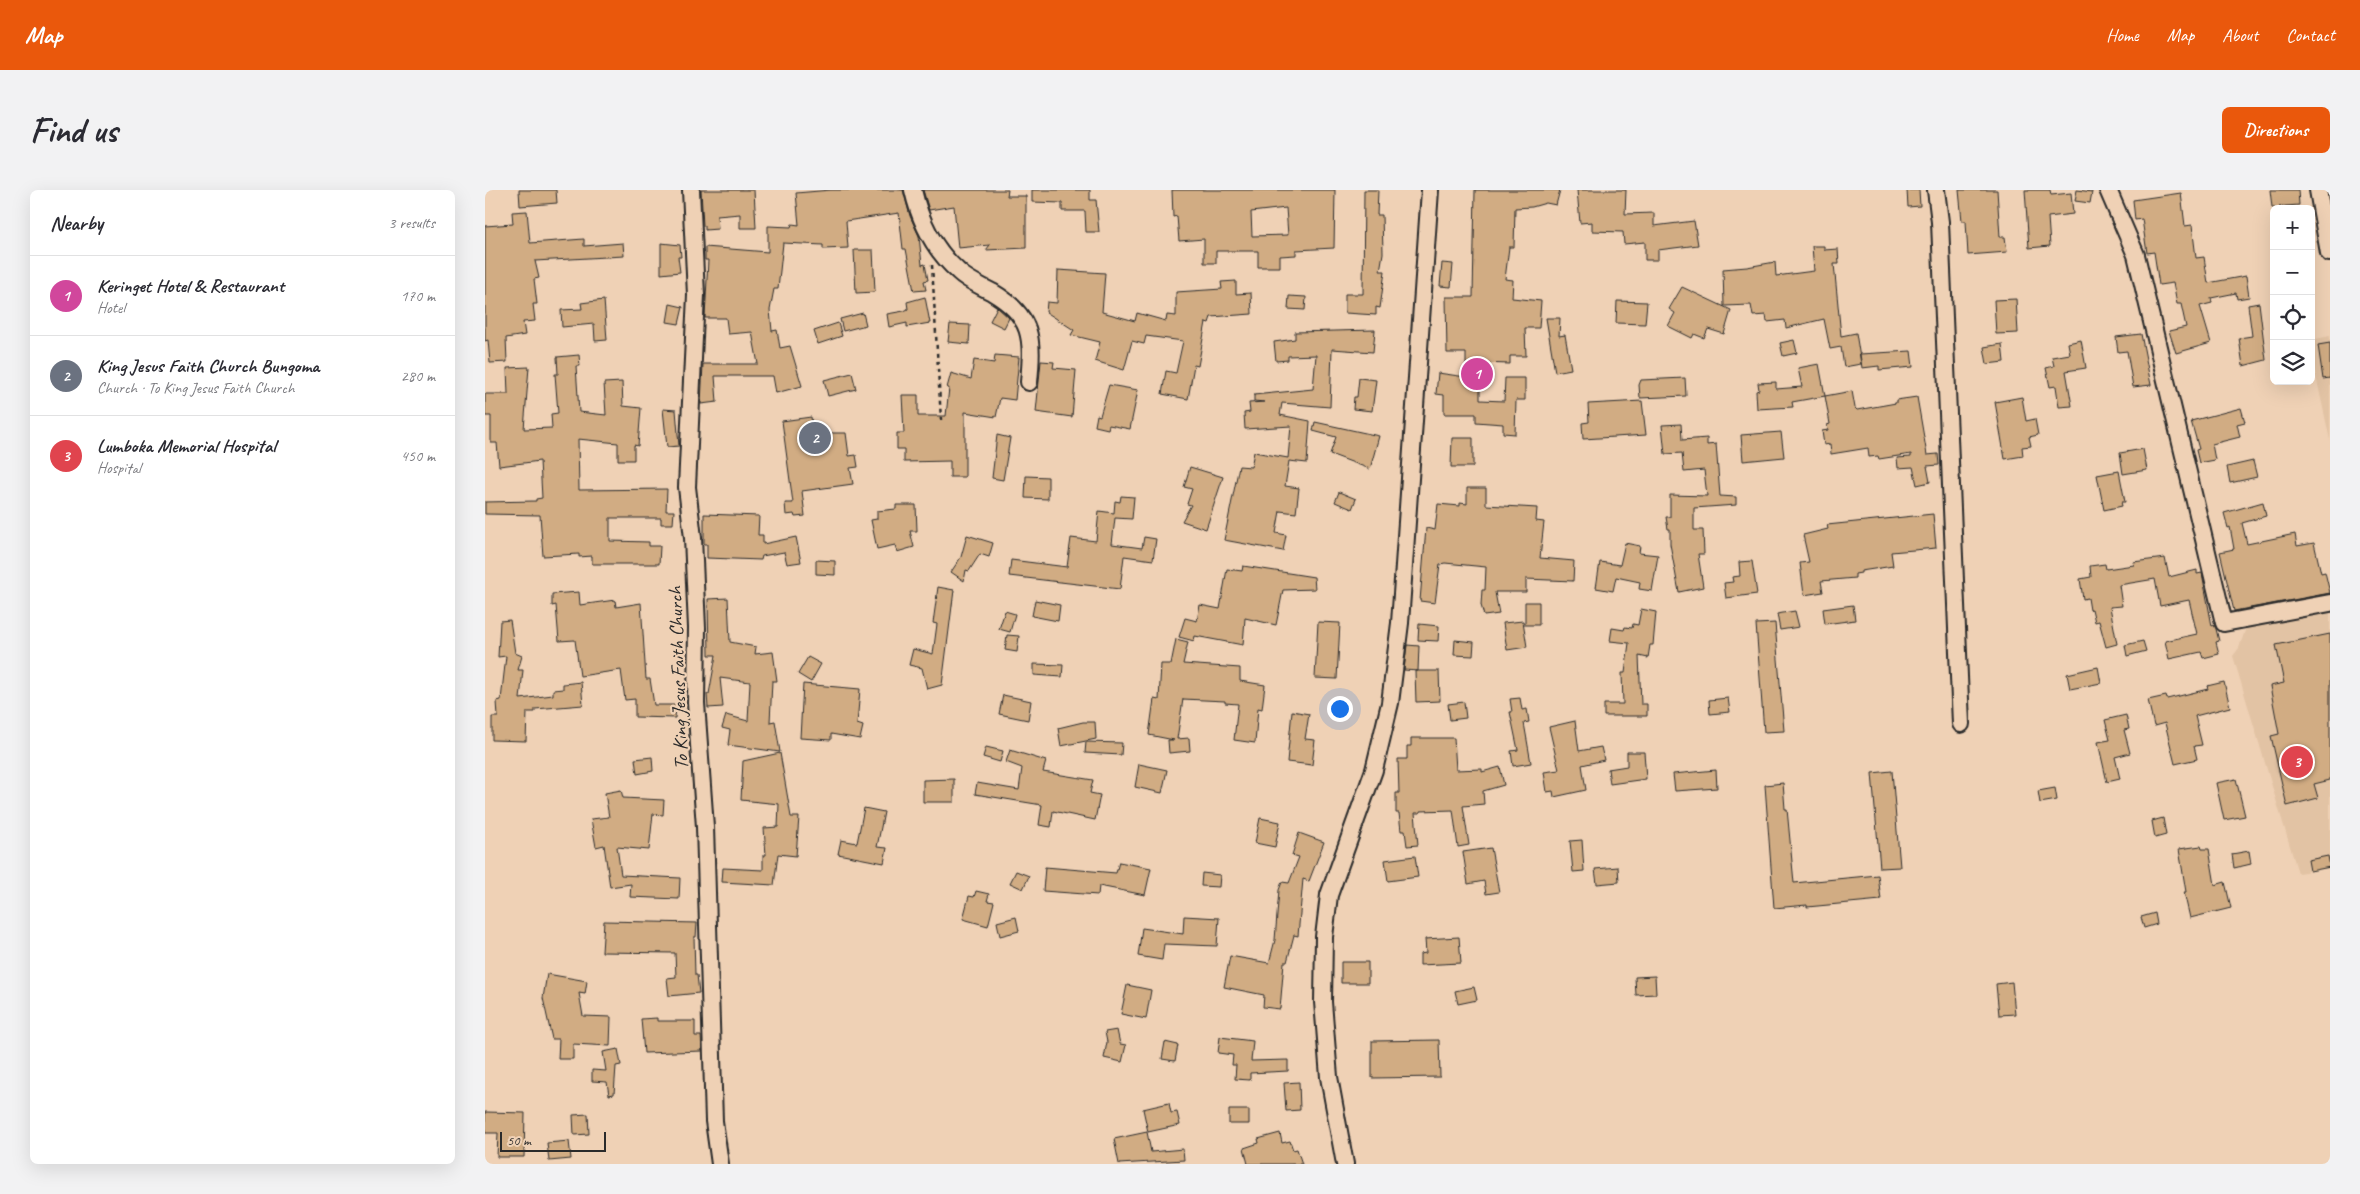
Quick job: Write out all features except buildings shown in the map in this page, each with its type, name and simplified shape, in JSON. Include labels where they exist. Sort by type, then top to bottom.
[{"type":"street","name":"To King Jesus Faith Church","points":[[691,190],[696,295],[687,487],[693,538],[697,628],[696,703],[705,827],[714,1121],[720,1164]]},
{"type":"street","points":[[913,190],[930,236],[959,273],[1007,300],[1019,313],[1029,331],[1032,348],[1029,382]]},
{"type":"street","points":[[1345,1164],[1329,1077],[1323,1002],[1324,937],[1329,895],[1374,770],[1390,703],[1400,622],[1430,190]]},
{"type":"street","points":[[1936,190],[1940,231],[1961,724]]},
{"type":"street","points":[[2108,190],[2136,255],[2224,624],[2330,603]]},
{"type":"street","points":[[2318,190],[2329,253]]},
{"type":"path","points":[[930,236],[941,420]]},
{"type":"shaded area","points":[[2330,336],[2330,440],[2315,371],[2315,339]]},
{"type":"shaded area","points":[[2330,607],[2330,868],[2298,873],[2233,656],[2239,648],[2248,622]]},
{"type":"place","name":"Keringet Hotel & Restaurant","points":[[1477,374]]},
{"type":"place","name":"King Jesus Faith Church Bungoma","points":[[815,438]]},
{"type":"place","name":"Lumboka Memorial Hospital","points":[[2297,762]]}]
